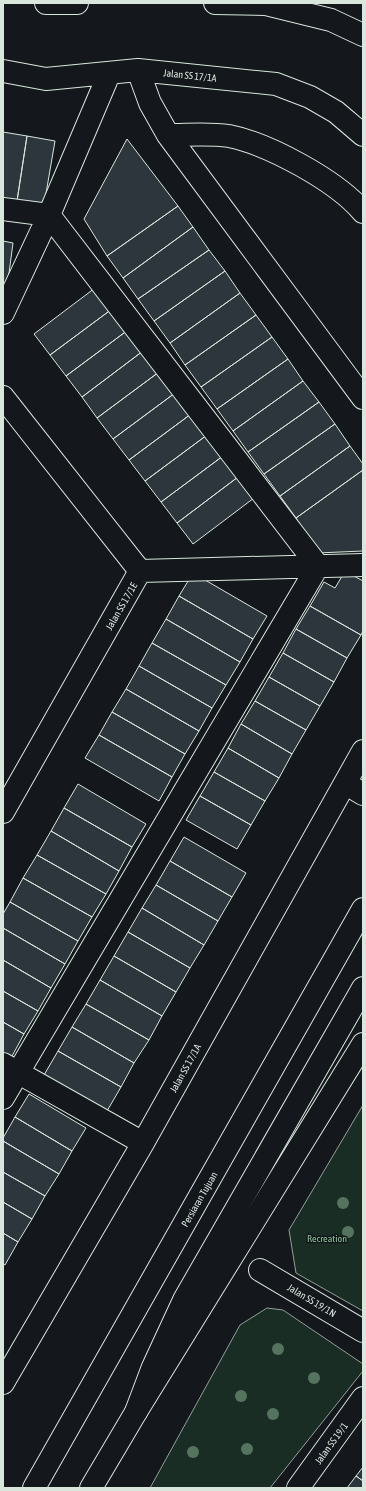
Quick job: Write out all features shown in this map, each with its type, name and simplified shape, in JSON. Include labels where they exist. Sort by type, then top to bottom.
[{"type":"main road","points":[[46,3],[77,3]]},
{"type":"main road","points":[[215,3],[266,4],[331,20],[363,36]]},
{"type":"main road","points":[[138,70],[150,103],[168,135],[363,398]]},
{"type":"main road","name":"Jalan SS 17/1A","points":[[3,71],[46,79],[138,70],[276,84],[310,97],[336,112],[363,135]]},
{"type":"main road","points":[[3,313],[50,215],[109,74]]},
{"type":"main road","points":[[168,135],[229,136],[267,148],[311,171],[357,205],[363,212]]},
{"type":"main road","points":[[3,209],[50,215],[318,566]]},
{"type":"main road","name":"Jalan SS 17/1E","points":[[3,397],[140,571],[3,812]]},
{"type":"main road","points":[[140,571],[363,565]]},
{"type":"main road","points":[[3,1098],[11,1068],[318,566]]},
{"type":"main road","name":"Jalan SS 17/1A","points":[[3,1383],[143,1143],[354,788],[363,751]]},
{"type":"main road","name":"Persiaran Tujuan","points":[[34,1488],[363,909]]},
{"type":"main road","points":[[136,1412],[153,1367],[184,1300],[363,988]]},
{"type":"main road","points":[[91,1488],[136,1412],[363,1044]]},
{"type":"main road","points":[[11,1068],[143,1143]]},
{"type":"main road","name":"Jalan SS 19/1N","points":[[260,1270],[363,1331]]},
{"type":"main road","name":"Jalan SS 19/1","points":[[298,1488],[363,1398]]},
{"type":"green space","name":"Recreation","points":[[363,1105],[363,1311],[296,1273],[289,1230]]},
{"type":"green space","points":[[267,1308],[283,1310],[363,1364],[363,1371],[270,1488],[150,1488],[240,1325]]},
{"type":"building","points":[[3,132],[27,136],[17,201],[3,198]]},
{"type":"building","points":[[27,136],[55,141],[44,205],[17,201]]},
{"type":"building","points":[[127,139],[178,206],[107,256],[84,219]]},
{"type":"building","points":[[178,206],[193,227],[123,278],[107,256]]},
{"type":"building","points":[[193,227],[209,250],[138,299],[123,278]]},
{"type":"building","points":[[3,241],[13,243],[6,296],[3,296]]},
{"type":"building","points":[[209,250],[225,271],[154,321],[138,299]]},
{"type":"building","points":[[225,271],[240,293],[170,343],[154,321]]},
{"type":"building","points":[[95,288],[112,309],[50,355],[34,334]]},
{"type":"building","points":[[240,293],[256,315],[185,365],[170,343]]},
{"type":"building","points":[[112,309],[128,330],[66,376],[50,355]]},
{"type":"building","points":[[256,315],[272,337],[201,387],[185,365]]},
{"type":"building","points":[[128,330],[143,351],[82,397],[66,376]]},
{"type":"building","points":[[272,337],[288,359],[217,409],[201,387]]},
{"type":"building","points":[[143,351],[159,372],[97,418],[82,397]]},
{"type":"building","points":[[288,359],[303,381],[233,431],[217,409]]},
{"type":"building","points":[[159,372],[175,393],[113,439],[97,418]]},
{"type":"building","points":[[303,381],[319,402],[248,452],[233,431]]},
{"type":"building","points":[[175,393],[191,414],[129,460],[113,439]]},
{"type":"building","points":[[319,402],[335,424],[264,474],[248,452]]},
{"type":"building","points":[[191,414],[207,435],[145,481],[129,460]]},
{"type":"building","points":[[335,424],[350,446],[280,496],[264,474]]},
{"type":"building","points":[[207,435],[223,456],[161,502],[145,481]]},
{"type":"building","points":[[350,446],[363,464],[363,470],[296,518],[280,496]]},
{"type":"building","points":[[223,456],[238,477],[177,523],[161,502]]},
{"type":"building","points":[[363,470],[363,551],[317,553],[296,518]]},
{"type":"building","points":[[238,477],[254,498],[193,544],[177,523]]},
{"type":"building","points":[[345,571],[363,581],[363,631],[361,635],[310,606],[324,582],[335,588]]},
{"type":"building","points":[[193,573],[267,616],[253,639],[179,596]]},
{"type":"building","points":[[179,596],[253,639],[240,662],[166,619]]},
{"type":"building","points":[[310,606],[361,635],[347,658],[296,629]]},
{"type":"building","points":[[166,619],[240,662],[226,685],[152,643]]},
{"type":"building","points":[[296,629],[347,658],[334,682],[283,653]]},
{"type":"building","points":[[152,643],[226,685],[212,708],[139,666]]},
{"type":"building","points":[[283,653],[334,682],[320,706],[269,677]]},
{"type":"building","points":[[139,666],[212,708],[199,731],[126,689]]},
{"type":"building","points":[[269,677],[320,706],[306,730],[255,701]]},
{"type":"building","points":[[126,689],[199,731],[185,754],[112,712]]},
{"type":"building","points":[[255,701],[306,730],[292,754],[241,724]]},
{"type":"building","points":[[112,712],[185,754],[172,777],[99,735]]},
{"type":"building","points":[[241,724],[292,754],[279,778],[228,748]]},
{"type":"building","points":[[99,735],[172,777],[159,801],[85,758]]},
{"type":"building","points":[[228,748],[279,778],[265,801],[214,772]]},
{"type":"building","points":[[214,772],[265,801],[251,825],[200,796]]},
{"type":"building","points":[[78,784],[146,824],[132,847],[64,808]]},
{"type":"building","points":[[200,796],[251,825],[237,849],[186,820]]},
{"type":"building","points":[[64,808],[132,847],[119,871],[51,831]]},
{"type":"building","points":[[51,831],[119,871],[106,894],[37,855]]},
{"type":"building","points":[[184,837],[246,873],[232,897],[170,861]]},
{"type":"building","points":[[37,855],[106,894],[92,917],[23,878]]},
{"type":"building","points":[[170,861],[232,897],[218,921],[156,885]]},
{"type":"building","points":[[23,878],[92,917],[78,941],[10,902]]},
{"type":"building","points":[[156,885],[218,921],[204,945],[142,908]]},
{"type":"building","points":[[10,902],[78,941],[65,964],[3,928],[3,914]]},
{"type":"building","points":[[142,908],[204,945],[190,968],[128,932]]},
{"type":"building","points":[[3,928],[65,964],[51,988],[3,960]]},
{"type":"building","points":[[128,932],[190,968],[176,992],[114,956]]},
{"type":"building","points":[[114,956],[176,992],[162,1016],[100,980]]},
{"type":"building","points":[[3,960],[51,988],[38,1011],[3,991]]},
{"type":"building","points":[[100,980],[162,1016],[149,1040],[86,1004]]},
{"type":"building","points":[[3,991],[38,1011],[24,1034],[3,1022]]},
{"type":"building","points":[[86,1004],[149,1040],[134,1063],[72,1027]]},
{"type":"building","points":[[3,1022],[24,1034],[11,1058],[3,1053]]},
{"type":"building","points":[[72,1027],[134,1063],[121,1087],[58,1051]]},
{"type":"building","points":[[58,1051],[121,1087],[107,1111],[44,1075]]},
{"type":"building","points":[[29,1094],[86,1128],[72,1151],[15,1117]]},
{"type":"building","points":[[15,1117],[72,1151],[59,1174],[3,1141],[3,1138]]},
{"type":"building","points":[[3,1141],[59,1174],[45,1196],[3,1172]]},
{"type":"building","points":[[3,1172],[45,1196],[32,1219],[3,1202]]},
{"type":"building","points":[[3,1202],[32,1219],[18,1242],[3,1233]]},
{"type":"building","points":[[3,1233],[18,1242],[5,1265],[3,1264]]},
{"type":"building","points":[[363,1467],[363,1481],[356,1476]]},
{"type":"building","points":[[356,1476],[363,1481],[363,1488],[347,1488]]}]
